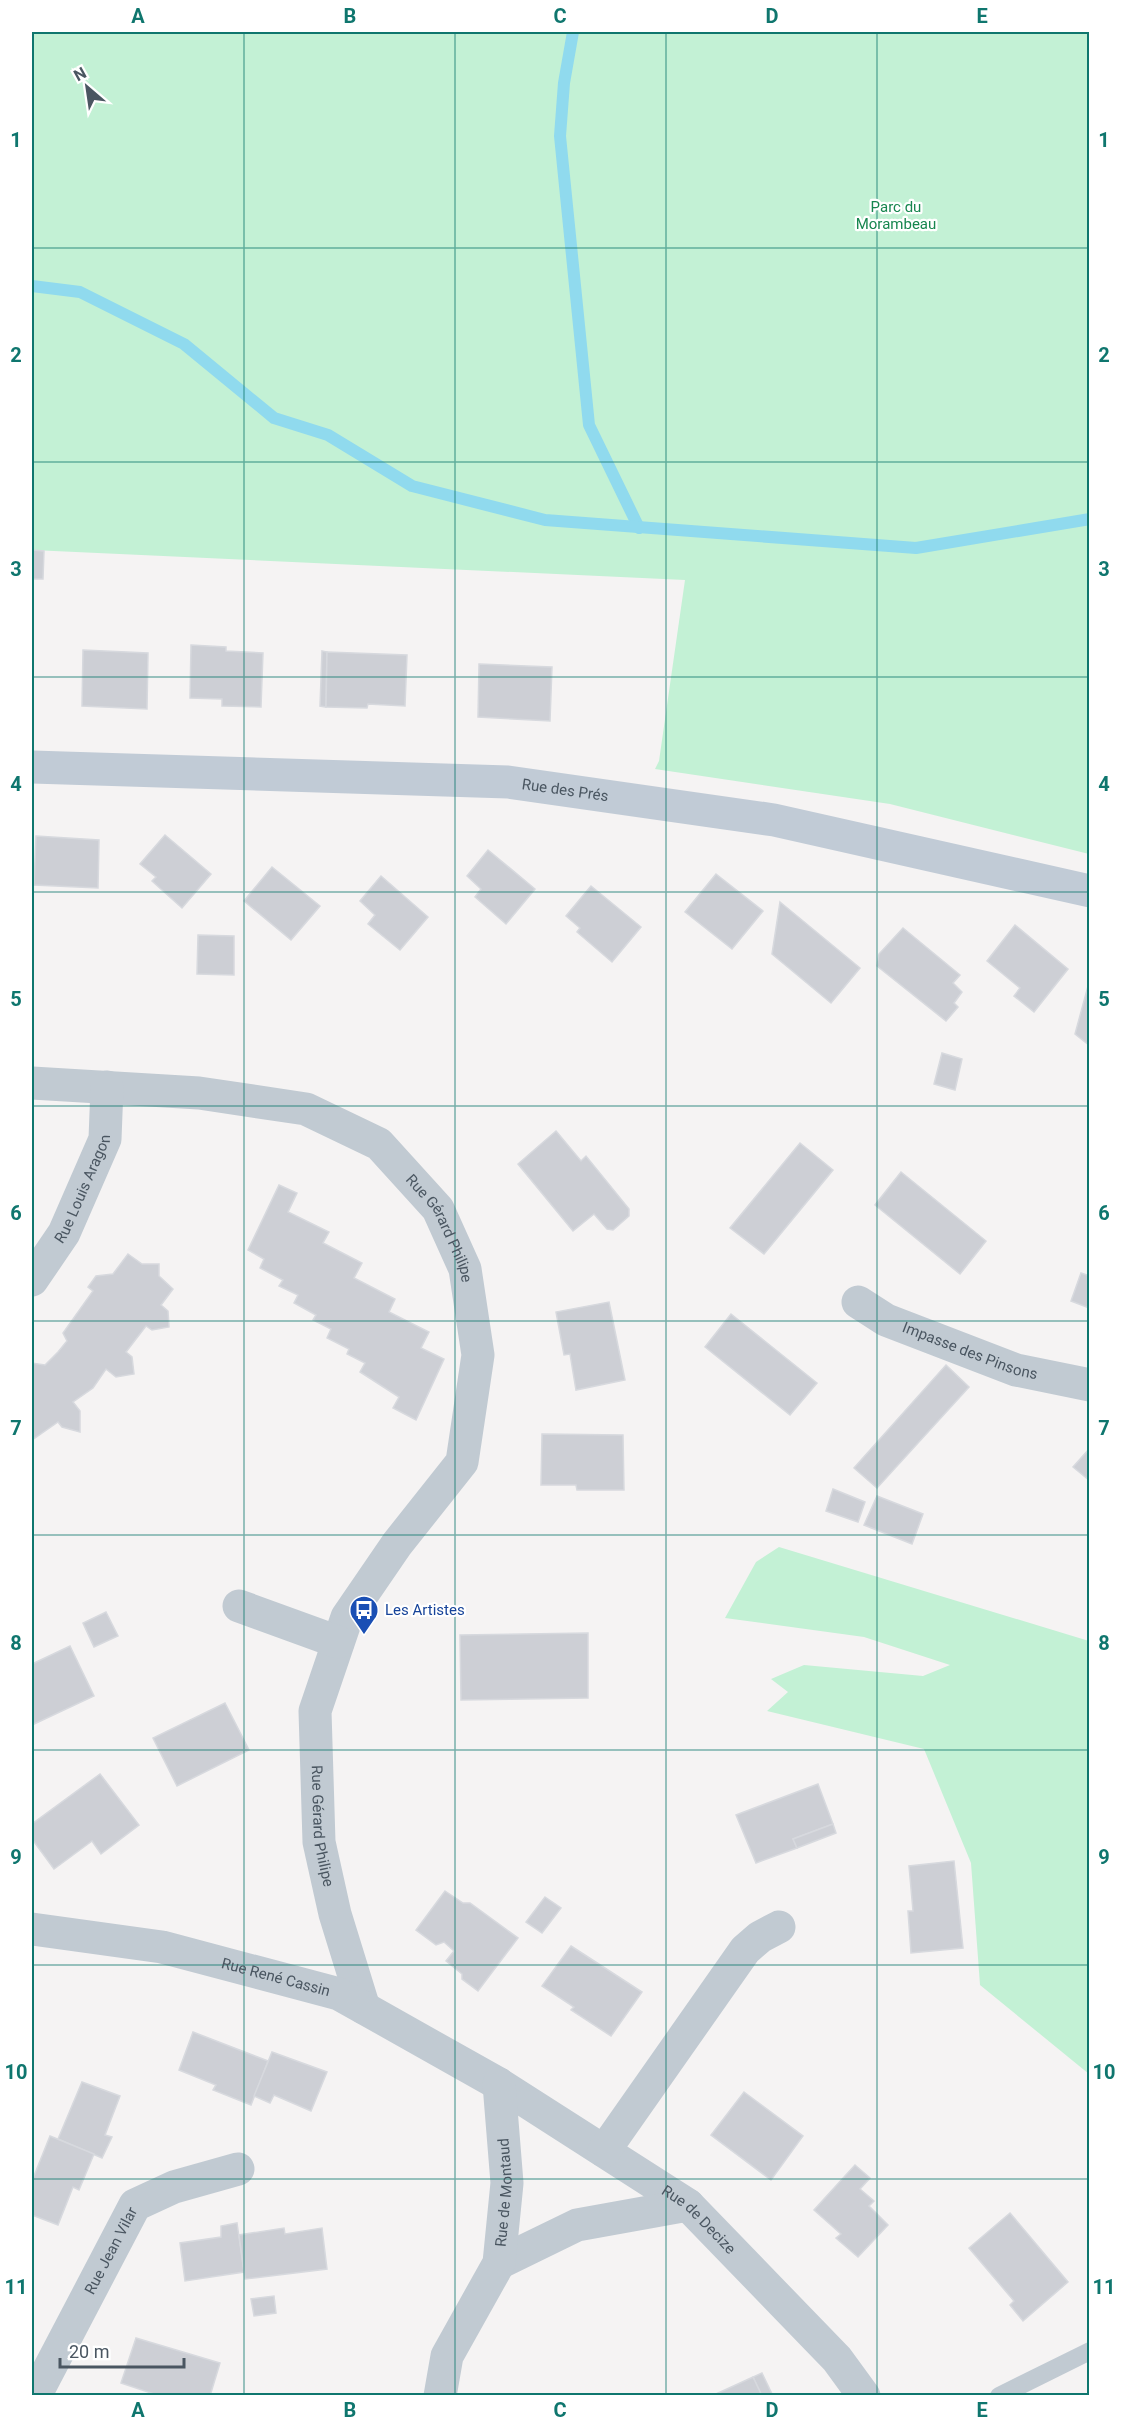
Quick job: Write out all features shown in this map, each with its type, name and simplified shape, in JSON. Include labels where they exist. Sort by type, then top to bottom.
[{"type":"street","name":"Rue des Prés","points":[[32,767],[508,782],[774,820],[1089,891]]},
{"type":"street","name":"Rue Gérard Philipe","points":[[32,1083],[199,1093],[306,1108],[379,1144],[438,1209],[465,1269],[478,1355],[462,1462],[397,1544],[346,1617],[315,1711],[319,1842],[335,1914],[364,2008]]},
{"type":"street","name":"Rue Louis Aragon","points":[[32,1280],[64,1233],[105,1139],[107,1088]]},
{"type":"street","name":"Impasse des Pinsons","points":[[858,1302],[886,1320],[1016,1370],[1089,1385]]},
{"type":"street","points":[[240,1606],[338,1642]]},
{"type":"street","points":[[604,2151],[745,1950],[760,1936],[779,1927]]},
{"type":"street","name":"Rue René Cassin","points":[[32,1929],[162,1947],[339,1994],[499,2084]]},
{"type":"street","name":"Rue de Decize","points":[[499,2084],[688,2205],[837,2359],[864,2396]]},
{"type":"street","name":"Rue de Montaud","points":[[440,2396],[447,2356],[499,2263],[507,2183],[499,2084]]},
{"type":"street","name":"Rue Jean Vilar","points":[[35,2396],[135,2205],[174,2187],[238,2169]]},
{"type":"street","points":[[499,2263],[578,2225],[688,2205]]},
{"type":"lane","points":[[999,2396],[1089,2351]]},
{"type":"green space","name":"Parc du Morambeau","points":[[32,32],[1089,32],[1089,854],[890,804],[655,769],[659,761],[685,580],[32,550]]},
{"type":"green space","points":[[779,1547],[1089,1641],[1089,2074],[980,1985],[971,1863],[924,1749],[767,1711],[788,1692],[771,1679],[804,1665],[923,1676],[950,1665],[864,1637],[725,1618],[756,1562]]},
{"type":"building","points":[[32,550],[44,551],[43,579],[32,579]]},
{"type":"building","points":[[191,645],[226,647],[226,651],[263,653],[261,707],[222,706],[222,699],[190,698]]},
{"type":"building","points":[[83,650],[148,653],[147,709],[82,706]]},
{"type":"building","points":[[322,651],[327,652],[326,707],[320,706]]},
{"type":"building","points":[[327,652],[407,655],[405,706],[368,704],[367,708],[326,707]]},
{"type":"building","points":[[479,664],[552,667],[550,721],[478,717]]},
{"type":"building","points":[[165,835],[211,874],[182,908],[152,881],[156,877],[140,864]]},
{"type":"building","points":[[36,836],[99,840],[98,888],[34,885]]},
{"type":"building","points":[[488,850],[535,889],[506,924],[475,897],[481,889],[467,876]]},
{"type":"building","points":[[272,867],[320,906],[291,940],[244,901]]},
{"type":"building","points":[[716,874],[763,911],[732,949],[685,912]]},
{"type":"building","points":[[381,876],[428,917],[400,950],[368,924],[375,915],[360,901]]},
{"type":"building","points":[[591,886],[641,927],[612,962],[577,932],[580,928],[566,916]]},
{"type":"building","points":[[780,902],[860,968],[831,1003],[772,954]]},
{"type":"building","points":[[1015,925],[1068,969],[1034,1012],[1014,996],[1020,988],[987,961]]},
{"type":"building","points":[[903,928],[960,975],[953,983],[962,992],[954,1003],[958,1007],[946,1021],[877,966],[879,954]]},
{"type":"building","points":[[198,935],[234,936],[234,975],[197,974]]},
{"type":"building","points":[[1088,986],[1090,987],[1090,1046],[1075,1034]]},
{"type":"building","points":[[942,1053],[962,1059],[955,1090],[934,1084]]},
{"type":"building","points":[[556,1131],[581,1161],[586,1156],[629,1209],[629,1216],[613,1230],[607,1229],[594,1214],[573,1231],[518,1164]]},
{"type":"building","points":[[800,1143],[833,1170],[764,1254],[730,1228]]},
{"type":"building","points":[[901,1172],[986,1241],[960,1274],[875,1205]]},
{"type":"building","points":[[279,1185],[297,1193],[288,1212],[329,1232],[323,1243],[362,1263],[354,1278],[395,1299],[389,1312],[429,1332],[421,1348],[444,1359],[416,1420],[393,1408],[399,1397],[360,1372],[365,1363],[347,1354],[349,1349],[327,1338],[331,1329],[313,1320],[316,1315],[294,1303],[298,1295],[279,1286],[283,1280],[260,1268],[264,1259],[248,1250]]},
{"type":"building","points":[[128,1254],[142,1264],[159,1264],[159,1276],[173,1289],[161,1305],[168,1311],[169,1327],[152,1330],[146,1326],[126,1352],[132,1357],[134,1374],[116,1377],[106,1369],[93,1388],[73,1402],[80,1411],[80,1432],[62,1427],[58,1422],[32,1440],[32,1363],[45,1365],[58,1352],[67,1341],[63,1333],[93,1291],[88,1287],[96,1276],[113,1274]]},
{"type":"building","points":[[1081,1273],[1090,1276],[1089,1308],[1071,1301]]},
{"type":"building","points":[[609,1302],[625,1380],[576,1390],[570,1354],[564,1355],[556,1312]]},
{"type":"building","points":[[731,1314],[817,1383],[790,1415],[705,1347]]},
{"type":"building","points":[[946,1365],[969,1387],[877,1488],[854,1468]]},
{"type":"building","points":[[542,1434],[623,1435],[624,1490],[577,1490],[576,1485],[541,1485]]},
{"type":"building","points":[[1090,1448],[1090,1481],[1073,1467]]},
{"type":"building","points":[[833,1489],[865,1502],[858,1522],[826,1511]]},
{"type":"building","points":[[877,1496],[923,1514],[912,1544],[864,1525]]},
{"type":"building","points":[[106,1612],[118,1636],[94,1647],[83,1623]]},
{"type":"building","points":[[588,1633],[588,1698],[461,1700],[460,1635]]},
{"type":"building","points":[[70,1646],[94,1696],[32,1725],[32,1664]]},
{"type":"building","points":[[225,1703],[249,1750],[177,1786],[153,1738]]},
{"type":"building","points":[[100,1774],[139,1825],[101,1854],[92,1841],[54,1869],[32,1839],[32,1824]]},
{"type":"building","points":[[818,1784],[833,1824],[793,1839],[797,1848],[756,1863],[736,1815]]},
{"type":"building","points":[[833,1824],[836,1833],[797,1848],[793,1839]]},
{"type":"building","points":[[954,1861],[963,1948],[911,1953],[908,1911],[913,1911],[909,1866]]},
{"type":"building","points":[[445,1891],[463,1903],[470,1903],[518,1938],[478,1991],[462,1979],[462,1974],[446,1961],[454,1951],[444,1942],[436,1945],[416,1930]]},
{"type":"building","points":[[545,1897],[561,1908],[542,1933],[526,1922]]},
{"type":"building","points":[[571,1946],[642,1992],[611,2036],[571,2010],[574,2007],[542,1986]]},
{"type":"building","points":[[193,2032],[268,2061],[251,2105],[213,2090],[216,2085],[179,2070]]},
{"type":"building","points":[[272,2052],[327,2072],[311,2111],[274,2095],[270,2103],[254,2096]]},
{"type":"building","points":[[82,2082],[120,2096],[105,2135],[112,2137],[102,2158],[58,2139]]},
{"type":"building","points":[[744,2092],[803,2136],[771,2180],[711,2135]]},
{"type":"building","points":[[50,2136],[94,2154],[79,2190],[73,2187],[58,2225],[32,2215],[32,2181]]},
{"type":"building","points":[[855,2165],[870,2178],[860,2189],[874,2201],[869,2206],[888,2225],[858,2257],[836,2238],[841,2234],[814,2210]]},
{"type":"building","points":[[1010,2213],[1068,2282],[1023,2321],[1010,2305],[1014,2301],[969,2248]]},
{"type":"building","points":[[237,2223],[244,2272],[185,2281],[180,2243],[221,2237],[221,2226]]},
{"type":"building","points":[[284,2228],[285,2234],[322,2228],[327,2269],[245,2279],[239,2235]]},
{"type":"building","points":[[274,2296],[276,2313],[254,2316],[251,2299]]},
{"type":"building","points":[[136,2338],[220,2363],[210,2396],[160,2396],[121,2383]]},
{"type":"building","points":[[762,2373],[773,2396],[762,2396],[753,2377]]},
{"type":"building","points":[[753,2377],[762,2396],[716,2394]]},
{"type":"waterway","points":[[573,32],[564,83],[560,136],[589,425],[639,528]]},
{"type":"waterway","points":[[32,286],[80,292],[184,344],[274,418],[328,435],[412,486],[545,520],[916,548],[1090,519]]},
{"type":"place","name":"Les Artistes","points":[[364,1636]]}]
